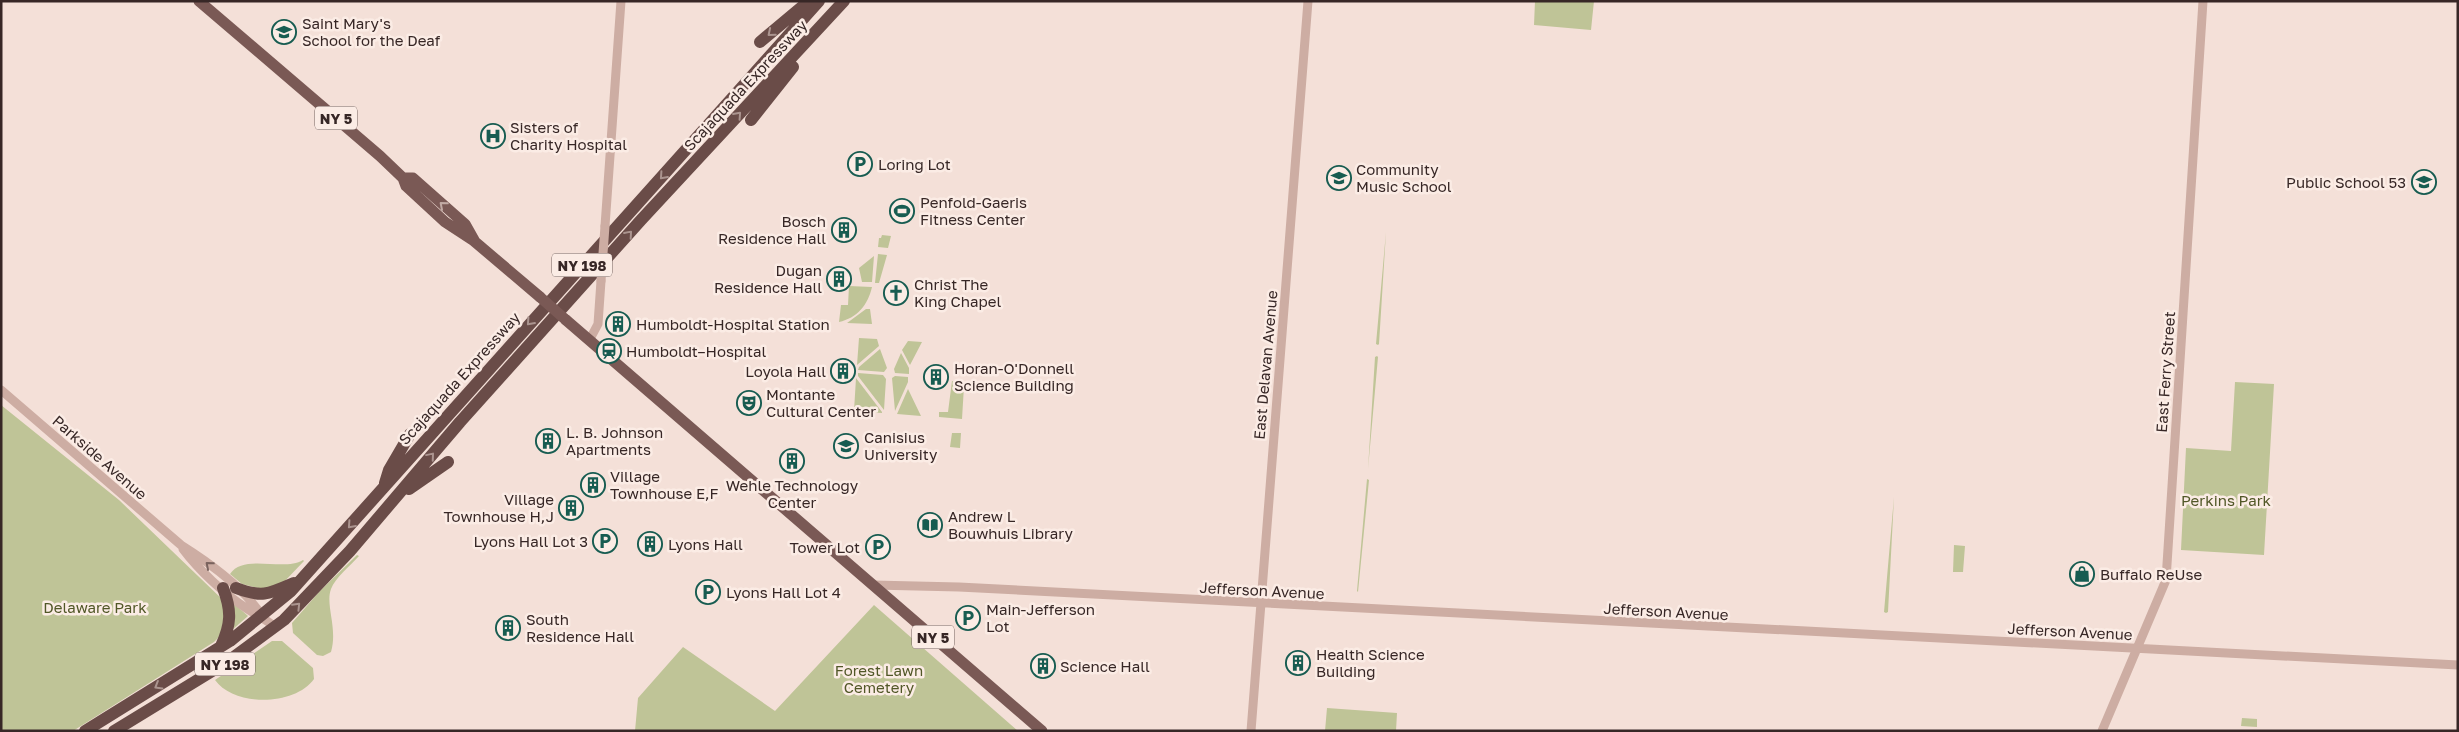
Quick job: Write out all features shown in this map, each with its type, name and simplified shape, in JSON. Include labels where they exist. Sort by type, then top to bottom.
[{"type":"highway","points":[[760,42],[809,1]]},
{"type":"highway","name":"Scajaquada Expressway","points":[[85,731],[221,646],[262,616],[303,578],[384,489],[469,390],[819,1]]},
{"type":"highway","name":"Scajaquada Expressway","points":[[114,731],[227,662],[275,627],[350,551],[460,422],[641,220],[844,1]]},
{"type":"highway","points":[[751,120],[799,59],[808,40]]},
{"type":"highway","points":[[384,489],[389,470],[410,434]]},
{"type":"highway","points":[[400,494],[448,462]]},
{"type":"highway","points":[[236,588],[256,595],[264,595],[303,578]]},
{"type":"highway","points":[[221,646],[231,614],[222,588]]},
{"type":"main road","name":"NY 5","points":[[199,1],[402,178],[413,178],[465,224],[474,241],[590,339],[1042,731]]},
{"type":"street","points":[[590,339],[598,324],[621,1]]},
{"type":"street","name":"East Delavan Avenue","points":[[1250,731],[1308,1]]},
{"type":"street","name":"East Ferry Street","points":[[2102,731],[2166,580],[2203,1]]},
{"type":"street","name":"Parkside Avenue","points":[[1,390],[181,546],[202,558],[254,604],[262,616]]},
{"type":"street","name":"Parkside Avenue","points":[[181,546],[194,564],[245,608],[262,616],[275,627]]},
{"type":"street","name":"Jefferson Avenue","points":[[873,585],[950,587],[2458,665]]},
{"type":"green space","points":[[1535,1],[1594,1],[1591,30],[1534,25]]},
{"type":"green space","points":[[1386,232],[1379,344],[1378,345],[1376,344]]},
{"type":"green space","points":[[882,235],[891,236],[888,248],[878,247],[879,238]]},
{"type":"green space","points":[[878,254],[887,255],[879,283],[875,283]]},
{"type":"green space","points":[[874,256],[872,282],[862,282],[859,268]]},
{"type":"green space","points":[[849,286],[872,287],[868,300],[861,310],[839,322],[841,305],[848,305]]},
{"type":"green space","points":[[866,309],[870,309],[872,324],[847,323]]},
{"type":"green space","points":[[859,338],[877,339],[879,346],[857,365]]},
{"type":"green space","points":[[908,341],[922,342],[910,365],[902,350]]},
{"type":"green space","points":[[880,349],[887,368],[884,372],[858,370],[859,367]]},
{"type":"green space","points":[[901,353],[909,368],[909,374],[895,373],[894,369]]},
{"type":"green space","points":[[1375,357],[1378,357],[1368,469]]},
{"type":"green space","points":[[858,373],[883,375],[886,379],[884,410],[858,376]]},
{"type":"green space","points":[[895,376],[908,377],[908,382],[895,411],[892,378]]},
{"type":"green space","points":[[856,378],[882,412],[882,413],[854,411]]},
{"type":"green space","points":[[952,381],[964,386],[962,419],[939,417],[939,412],[948,412]]},
{"type":"green space","name":"Perkins Park","points":[[2235,382],[2274,384],[2264,555],[2181,550],[2186,448],[2231,451]]},
{"type":"green space","points":[[908,389],[921,416],[897,414]]},
{"type":"green space","name":"Delaware Park","points":[[1,405],[119,500],[223,600],[225,616],[223,628],[214,642],[73,731],[1,731]]},
{"type":"green space","points":[[952,433],[961,433],[960,448],[950,447]]},
{"type":"green space","points":[[1367,479],[1369,480],[1358,592],[1357,591]]},
{"type":"green space","points":[[1894,497],[1888,612],[1886,613],[1884,612]]},
{"type":"green space","points":[[1954,545],[1965,546],[1963,572],[1953,572]]},
{"type":"green space","points":[[357,555],[359,556],[340,576],[331,589],[329,602],[333,643],[331,652],[323,656],[317,655],[293,633],[292,623],[319,592]]},
{"type":"green space","points":[[303,560],[283,583],[271,591],[242,584],[230,574],[236,568],[244,565],[285,564]]},
{"type":"green space","points":[[230,600],[248,616],[231,631]]},
{"type":"green space","name":"Forest Lawn Cemetery","points":[[874,605],[1018,731],[635,731],[638,698],[683,647],[775,711]]},
{"type":"green space","points":[[272,641],[282,641],[313,668],[314,679],[305,688],[279,698],[250,699],[224,689],[215,680]]},
{"type":"green space","points":[[1327,708],[1397,713],[1396,731],[1325,731]]},
{"type":"green space","points":[[2242,718],[2257,719],[2257,727],[2241,726]]},
{"type":"place","name":"Saint Mary's School for the Deaf","points":[[284,32]]},
{"type":"place","name":"Sisters of Charity Hospital","points":[[493,136]]},
{"type":"place","name":"Loring Lot","points":[[860,164]]},
{"type":"place","name":"Community Music School","points":[[1339,178]]},
{"type":"place","name":"Public School 53","points":[[2424,182]]},
{"type":"place","name":"Penfold-Gaeris Fitness Center","points":[[902,211]]},
{"type":"place","name":"Bosch Residence Hall","points":[[844,230]]},
{"type":"place","name":"Dugan Residence Hall","points":[[839,279]]},
{"type":"place","name":"Christ The King Chapel","points":[[896,293]]},
{"type":"place","name":"Humboldt-Hospital Station","points":[[618,324]]},
{"type":"place","name":"Humboldt–Hospital","points":[[609,351]]},
{"type":"place","name":"Loyola Hall","points":[[843,371]]},
{"type":"place","name":"Horan-O'Donnell Science Building","points":[[936,377]]},
{"type":"place","name":"Montante Cultural Center","points":[[749,403]]},
{"type":"place","name":"L. B. Johnson Apartments","points":[[548,441]]},
{"type":"place","name":"Canisius University","points":[[846,446]]},
{"type":"place","name":"Wehle Technology Center","points":[[792,461]]},
{"type":"place","name":"Village Townhouse E,F","points":[[593,485]]},
{"type":"place","name":"Village Townhouse H,J","points":[[571,508]]},
{"type":"place","name":"Andrew L Bouwhuis Library","points":[[930,525]]},
{"type":"place","name":"Lyons Hall Lot 3","points":[[605,541]]},
{"type":"place","name":"Lyons Hall","points":[[650,544]]},
{"type":"place","name":"Tower Lot","points":[[878,547]]},
{"type":"place","name":"Buffalo ReUse","points":[[2082,574]]},
{"type":"place","name":"Lyons Hall Lot 4","points":[[708,592]]},
{"type":"place","name":"Main-Jefferson Lot","points":[[968,618]]},
{"type":"place","name":"South Residence Hall","points":[[508,628]]},
{"type":"place","name":"Health Science Building","points":[[1298,663]]},
{"type":"place","name":"Science Hall","points":[[1043,666]]}]
